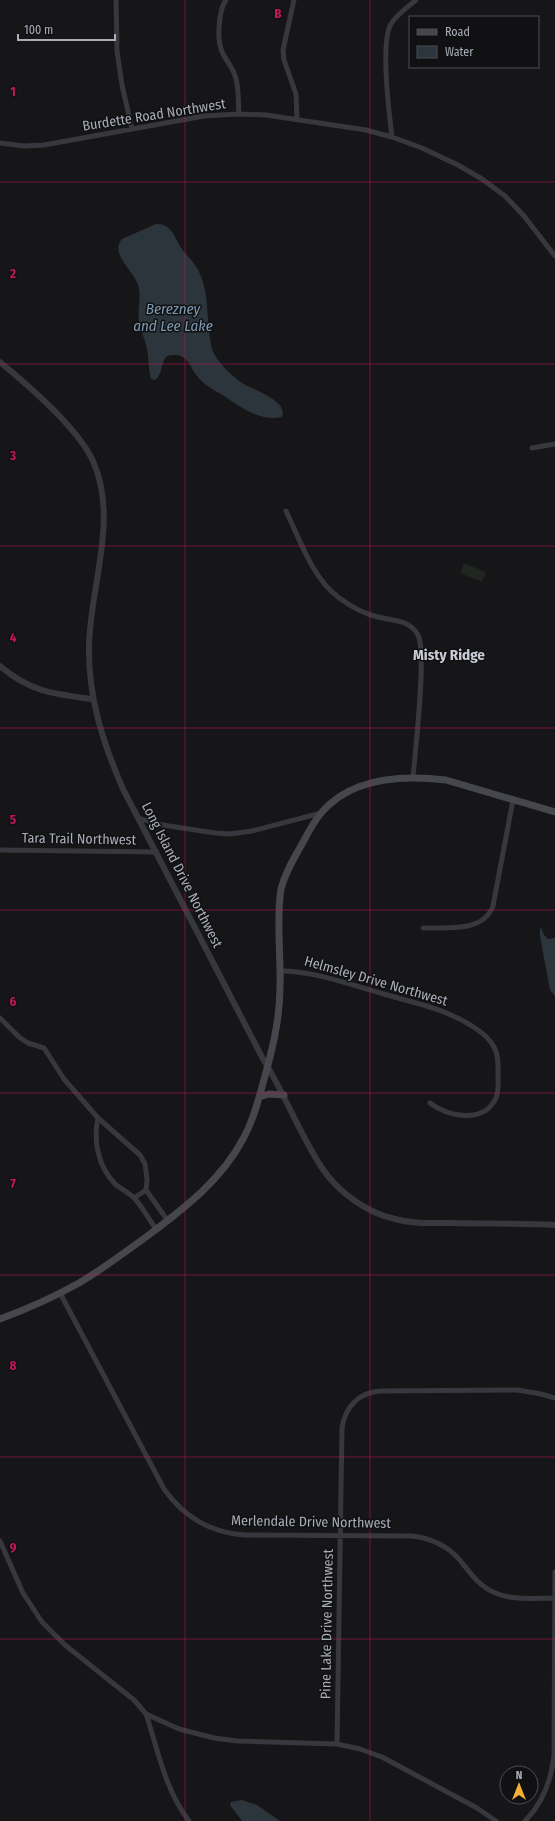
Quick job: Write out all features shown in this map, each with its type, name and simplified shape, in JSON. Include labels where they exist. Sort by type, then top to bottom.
[{"type":"main road","points":[[0,1319],[60,1293],[111,1262],[168,1221],[195,1198],[219,1175],[233,1156],[250,1125],[259,1097],[268,1067],[278,1015],[280,971],[280,901],[283,883],[291,863],[321,813],[338,798],[359,787],[378,782],[413,777],[446,780],[555,812]]},
{"type":"main road","points":[[259,1097],[269,1094],[284,1095]]},
{"type":"street","points":[[116,0],[117,51],[122,85],[132,130]]},
{"type":"street","points":[[226,0],[221,9],[219,40],[221,49],[234,72],[239,114]]},
{"type":"street","points":[[294,0],[283,50],[284,60],[296,94],[297,120]]},
{"type":"street","points":[[392,137],[387,86],[388,31],[396,18],[416,0]]},
{"type":"street","name":"Burdette Road Northwest","points":[[0,143],[24,146],[44,145],[204,116],[239,114],[266,115],[366,130],[392,137],[422,148],[458,165],[494,187],[524,216],[555,256]]},
{"type":"street","name":"Long Island Drive Northwest","points":[[0,362],[43,401],[74,433],[84,446],[98,473],[101,487],[104,524],[89,645],[89,672],[92,699],[101,732],[123,789],[140,818],[268,1067],[284,1095],[313,1154],[323,1170],[346,1194],[371,1210],[395,1220],[419,1223],[555,1225]]},
{"type":"street","points":[[532,448],[555,444]]},
{"type":"street","points":[[286,511],[317,573],[336,595],[362,612],[405,623],[413,628],[418,635],[422,656],[413,777]]},
{"type":"street","points":[[0,666],[14,677],[30,686],[57,694],[92,699]]},
{"type":"street","points":[[424,928],[472,926],[489,916],[493,906],[513,800]]},
{"type":"street","points":[[140,818],[156,824],[230,834],[252,832],[321,813]]},
{"type":"street","name":"Tara Trail Northwest","points":[[0,850],[157,852]]},
{"type":"street","name":"Helmsley Drive Northwest","points":[[280,971],[311,974],[439,1010],[460,1019],[487,1037],[494,1047],[498,1060],[498,1090],[491,1105],[479,1114],[460,1116],[444,1112],[430,1103]]},
{"type":"street","points":[[0,1018],[23,1040],[44,1048],[64,1079],[98,1118],[140,1155],[145,1164],[147,1179],[146,1190],[168,1221]]},
{"type":"street","points":[[98,1118],[96,1141],[102,1166],[115,1183],[134,1198],[156,1229]]},
{"type":"street","points":[[134,1198],[146,1190]]},
{"type":"street","name":"Merlendale Drive Northwest","points":[[60,1293],[164,1489],[183,1512],[206,1526],[231,1534],[412,1536],[423,1538],[450,1551],[476,1580],[494,1592],[516,1598],[554,1598]]},
{"type":"street","name":"Pine Lake Drive Northwest","points":[[337,1744],[343,1421],[347,1410],[363,1395],[381,1391],[517,1390],[555,1398]]},
{"type":"street","points":[[0,1541],[25,1599],[42,1622],[65,1645],[134,1700],[146,1714],[169,1785],[190,1821]]},
{"type":"street","points":[[524,1821],[538,1806],[547,1789],[554,1756],[555,1572]]},
{"type":"street","points":[[146,1714],[179,1729],[214,1738],[237,1741],[337,1744],[360,1749],[382,1757],[477,1808],[496,1821]]},
{"type":"shaded area","points":[[464,563],[486,572],[482,582],[460,573]]},
{"type":"water","name":"Berezney and Lee Lake","points":[[156,224],[161,224],[169,228],[182,250],[198,270],[207,301],[210,340],[214,354],[229,372],[242,383],[275,401],[283,411],[282,417],[266,417],[244,409],[209,387],[195,374],[188,362],[180,356],[167,356],[163,362],[158,378],[155,380],[151,379],[147,349],[139,322],[140,294],[138,285],[120,256],[118,250],[122,239]]},
{"type":"water","points":[[540,928],[548,939],[555,938],[555,996],[550,990],[540,936]]},
{"type":"water","points":[[242,1800],[257,1805],[280,1821],[242,1821],[230,1805],[231,1802]]},
{"type":"district","name":"Misty Ridge","points":[[449,655]]}]
